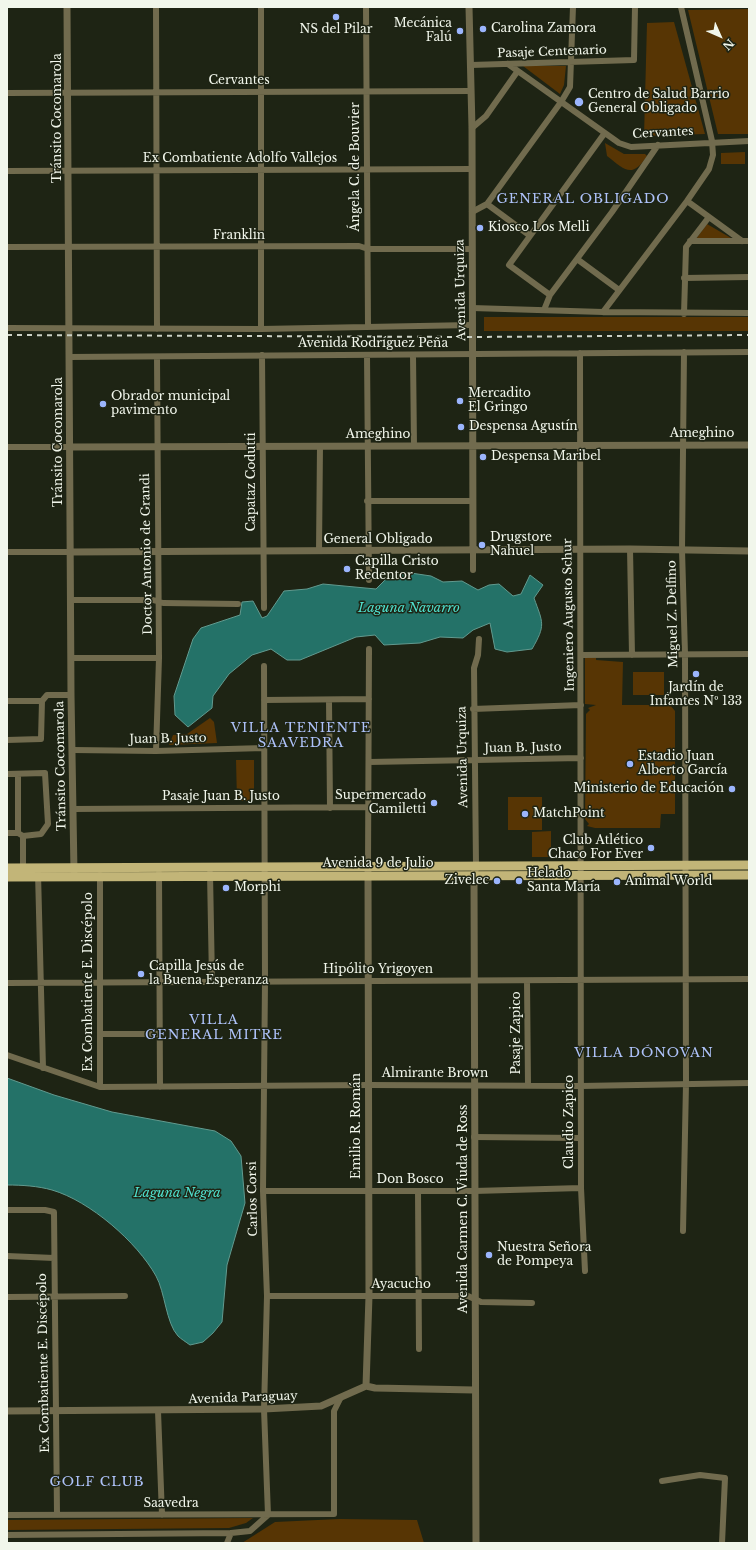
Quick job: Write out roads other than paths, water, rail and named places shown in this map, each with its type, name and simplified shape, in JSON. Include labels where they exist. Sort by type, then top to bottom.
[{"type":"main road","name":"Avenida 9 de Julio","points":[[210,872],[264,877],[476,866],[749,865]]},
{"type":"main road","name":"Avenida 9 de Julio","points":[[7,868],[23,872],[210,872],[264,867],[474,875],[580,877],[749,875]]},
{"type":"main road","name":"Avenida 9 de Julio","points":[[7,877],[23,872]]},
{"type":"street","name":"Tránsito Cocomarola","points":[[67,7],[69,93],[70,552],[72,600],[71,695],[74,871]]},
{"type":"street","points":[[156,7],[157,329]]},
{"type":"street","points":[[261,7],[261,329]]},
{"type":"street","name":"Ángela C. de Bouvier","points":[[366,7],[368,326]]},
{"type":"street","points":[[472,212],[486,204],[561,102],[570,87],[573,7]]},
{"type":"street","name":"Pasaje Centenario","points":[[471,64],[634,60],[635,7]]},
{"type":"street","points":[[603,312],[687,201],[709,169],[713,155],[712,141],[681,7]]},
{"type":"street","name":"Avenida Urquiza","points":[[471,8],[473,570]]},
{"type":"street","name":"Cervantes","points":[[508,64],[517,72],[619,144],[631,147],[712,141],[749,141]]},
{"type":"street","points":[[472,128],[486,116],[517,72]]},
{"type":"street","name":"Cervantes","points":[[7,93],[471,91]]},
{"type":"street","points":[[550,295],[509,265],[529,235],[604,134]]},
{"type":"street","points":[[544,310],[550,295],[577,260],[658,145]]},
{"type":"street","name":"Ex Combatiente Adolfo Vallejos","points":[[7,171],[472,169]]},
{"type":"street","points":[[687,201],[742,241]]},
{"type":"street","points":[[486,204],[529,235]]},
{"type":"street","points":[[684,314],[686,247],[708,217]]},
{"type":"street","points":[[690,241],[749,241]]},
{"type":"street","name":"Franklin","points":[[7,247],[359,246],[368,249],[471,249]]},
{"type":"street","points":[[577,260],[619,290]]},
{"type":"street","points":[[684,278],[749,277]]},
{"type":"street","points":[[472,308],[684,314],[749,313]]},
{"type":"street","name":"Avenida Rodríguez Peña","points":[[7,328],[261,329],[472,325]]},
{"type":"street","name":"Miguel Z. Delfino","points":[[683,1231],[686,1084],[685,654],[682,550],[684,352]]},
{"type":"street","name":"Avenida Rodríguez Peña","points":[[69,357],[749,352]]},
{"type":"street","name":"Ingeniero Augusto Schur","points":[[580,353],[580,877]]},
{"type":"street","points":[[413,354],[414,446]]},
{"type":"street","name":"Capataz Codutti","points":[[262,355],[264,608]]},
{"type":"street","points":[[367,355],[367,502],[369,580]]},
{"type":"street","name":"Doctor Antonio de Grandi","points":[[156,751],[159,658],[157,552],[157,357]]},
{"type":"street","name":"Ameghino","points":[[7,447],[749,445]]},
{"type":"street","points":[[319,550],[320,446]]},
{"type":"street","points":[[367,502],[473,501]]},
{"type":"street","points":[[630,549],[632,655]]},
{"type":"street","name":"General Obligado","points":[[7,552],[263,552],[319,550],[368,552],[579,551],[630,549],[749,551]]},
{"type":"street","points":[[72,600],[153,600],[164,603],[238,604]]},
{"type":"street","name":"Avenida Urquiza","points":[[474,875],[476,866],[473,709],[474,668],[478,656],[479,638]]},
{"type":"street","points":[[368,871],[369,649]]},
{"type":"street","points":[[581,655],[749,654]]},
{"type":"street","points":[[72,658],[159,658]]},
{"type":"street","points":[[264,666],[264,867]]},
{"type":"street","points":[[7,740],[41,739],[42,701],[48,695],[71,695]]},
{"type":"street","points":[[264,700],[369,699]]},
{"type":"street","points":[[329,700],[330,808]]},
{"type":"street","points":[[7,701],[42,701]]},
{"type":"street","points":[[473,709],[581,705]]},
{"type":"street","name":"Juan B. Justo","points":[[73,750],[156,751],[264,748]]},
{"type":"street","name":"Juan B. Justo","points":[[369,762],[581,758]]},
{"type":"street","points":[[7,774],[45,773],[48,824],[41,834],[7,833]]},
{"type":"street","points":[[18,774],[23,872]]},
{"type":"street","name":"Pasaje Juan B. Justo","points":[[73,809],[369,807]]},
{"type":"street","name":"Carlos Corsi","points":[[264,867],[265,981],[263,1191],[267,1296],[264,1409],[268,1515]]},
{"type":"street","name":"Ex Combatiente E. Discépolo","points":[[99,871],[101,1034],[100,1087]]},
{"type":"street","name":"Emilio R. Román","points":[[366,1386],[369,1296],[368,871]]},
{"type":"street","points":[[38,872],[43,1068]]},
{"type":"street","points":[[159,872],[160,1087]]},
{"type":"street","points":[[210,872],[212,981]]},
{"type":"street","name":"Avenida Carmen C. Viuda de Ross","points":[[474,875],[474,1390],[476,1543]]},
{"type":"street","name":"Claudio Zapico","points":[[580,877],[582,1086],[581,1188],[585,1271]]},
{"type":"street","name":"Hipólito Yrigoyen","points":[[7,983],[749,979]]},
{"type":"street","name":"Pasaje Zapico","points":[[527,981],[528,1085]]},
{"type":"street","points":[[101,1034],[160,1034]]},
{"type":"street","name":"Almirante Brown","points":[[7,1055],[100,1087],[264,1087],[369,1085],[582,1086],[749,1083]]},
{"type":"street","points":[[474,1137],[581,1138]]},
{"type":"street","name":"Don Bosco","points":[[263,1191],[474,1191],[581,1188]]},
{"type":"street","points":[[418,1190],[419,1350]]},
{"type":"street","name":"Ex Combatiente E. Discépolo","points":[[7,1210],[45,1210],[54,1212],[57,1514]]},
{"type":"street","points":[[7,1256],[54,1258]]},
{"type":"street","points":[[7,1297],[124,1296]]},
{"type":"street","name":"Ayacucho","points":[[267,1296],[468,1296],[481,1302],[532,1303]]},
{"type":"street","points":[[366,1386],[375,1388],[474,1390]]},
{"type":"street","name":"Avenida Paraguay","points":[[7,1411],[158,1411],[264,1409],[321,1406],[340,1399],[366,1386]]},
{"type":"street","name":"Saavedra","points":[[7,1515],[334,1514],[334,1411],[340,1399]]},
{"type":"street","points":[[158,1411],[162,1515]]},
{"type":"street","points":[[662,1481],[700,1475],[725,1478],[722,1543]]},
{"type":"street","points":[[7,1535],[231,1533],[250,1531],[268,1515]]},
{"type":"street","points":[[228,1543],[231,1533]]},
{"type":"street","points":[[38,1535],[38,1543]]},
{"type":"water","name":"Laguna Navarro","points":[[404,572],[431,576],[443,582],[462,581],[478,590],[489,585],[499,584],[513,596],[521,594],[530,575],[543,585],[534,598],[542,624],[532,649],[507,652],[495,649],[490,623],[473,630],[463,638],[440,637],[420,643],[384,645],[375,635],[356,637],[300,660],[287,660],[271,649],[252,655],[229,674],[213,696],[212,708],[188,727],[175,715],[174,696],[193,639],[201,628],[240,615],[242,602],[253,601],[262,618],[267,616],[284,591],[307,589],[323,584],[376,589],[388,577]]},
{"type":"water","name":"Laguna Negra","points":[[7,1078],[54,1095],[112,1112],[215,1131],[231,1141],[241,1156],[245,1203],[227,1265],[222,1322],[203,1342],[190,1345],[178,1336],[168,1316],[162,1290],[156,1276],[148,1263],[137,1250],[111,1224],[82,1203],[67,1195],[41,1188],[7,1185]]},
{"type":"railway","points":[[7,335],[472,337],[749,335]]},
{"type":"place","name":"NS del Pilar","points":[[336,17]]},
{"type":"place","name":"Carolina Zamora","points":[[483,29]]},
{"type":"place","name":"Mecánica Falú","points":[[460,31]]},
{"type":"place","name":"Centro de Salud Barrio General Obligado","points":[[579,102]]},
{"type":"place","name":"Kiosco Los Melli","points":[[480,228]]},
{"type":"place","name":"Mercadito El Gringo","points":[[460,401]]},
{"type":"place","name":"Obrador municipal pavimento","points":[[103,404]]},
{"type":"place","name":"Despensa Agustín","points":[[461,427]]},
{"type":"place","name":"Despensa Maribel","points":[[483,457]]},
{"type":"place","name":"Drugstore Nahuel","points":[[482,545]]},
{"type":"place","name":"Capilla Cristo Redentor","points":[[347,569]]},
{"type":"place","name":"Jardín de Infantes Nº 133","points":[[696,674]]},
{"type":"place","name":"Estadio Juan Alberto García","points":[[630,764]]},
{"type":"place","name":"Ministerio de Educación","points":[[732,789]]},
{"type":"place","name":"Supermercado Camiletti","points":[[434,803]]},
{"type":"place","name":"MatchPoint","points":[[525,814]]},
{"type":"place","name":"Club Atlético Chaco For Ever","points":[[651,848]]},
{"type":"place","name":"Zivelec","points":[[497,881]]},
{"type":"place","name":"Helado Santa María","points":[[519,881]]},
{"type":"place","name":"Animal World","points":[[617,882]]},
{"type":"place","name":"Morphi","points":[[226,888]]},
{"type":"place","name":"Capilla Jesús de la Buena Esperanza","points":[[141,974]]},
{"type":"place","name":"Nuestra Señora de Pompeya","points":[[489,1255]]},
{"type":"district","name":"GENERAL OBLIGADO","points":[[583,199]]},
{"type":"district","name":"VILLA TENIENTE SAAVEDRA","points":[[301,736]]},
{"type":"district","name":"VILLA GENERAL MITRE","points":[[214,1028]]},
{"type":"district","name":"VILLA DÓNOVAN","points":[[644,1053]]},
{"type":"district","name":"GOLF CLUB","points":[[97,1482]]}]
